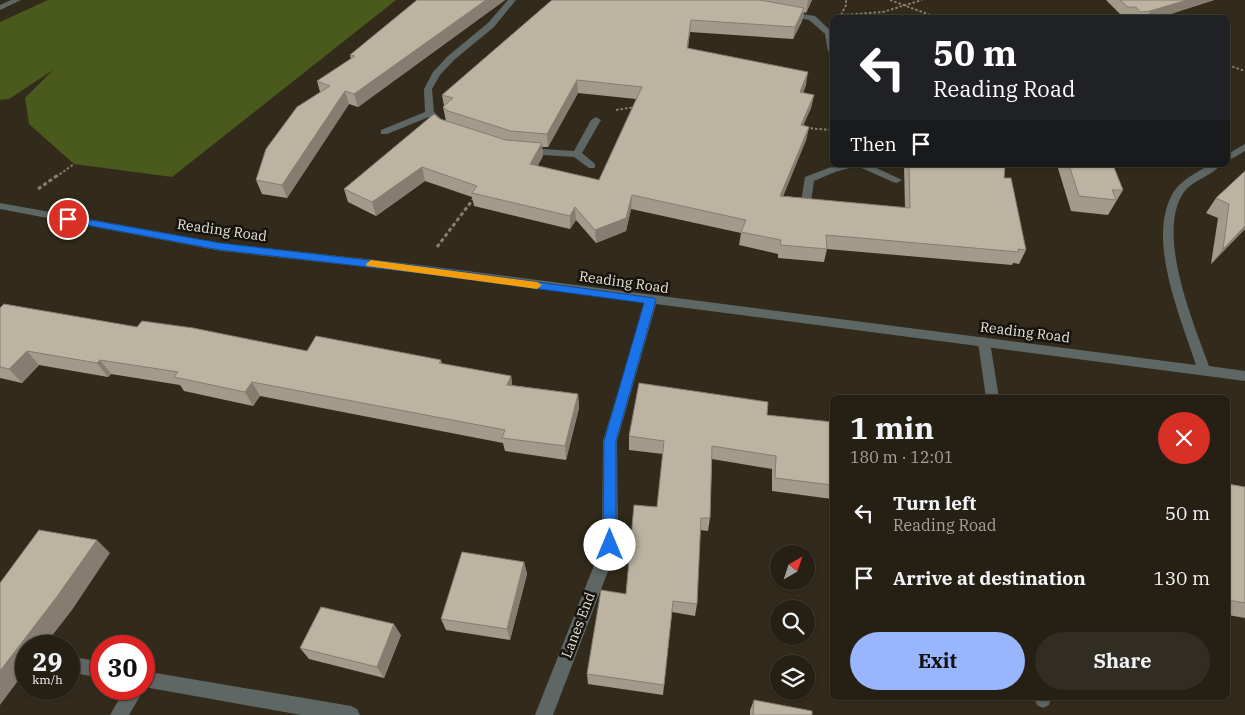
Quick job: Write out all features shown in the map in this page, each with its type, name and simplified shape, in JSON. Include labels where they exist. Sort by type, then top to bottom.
[{"type":"street","points":[[0,8],[17,0]]},
{"type":"street","points":[[456,131],[446,128],[430,113],[428,90],[436,74],[451,58],[491,26],[512,0]]},
{"type":"street","points":[[776,11],[812,18],[827,31],[830,43]]},
{"type":"street","points":[[384,132],[430,113]]},
{"type":"street","points":[[577,154],[596,120]]},
{"type":"street","points":[[1230,157],[1245,148]]},
{"type":"street","points":[[520,150],[577,154],[592,166]]},
{"type":"street","points":[[806,202],[809,180],[831,170],[844,167]]},
{"type":"street","points":[[866,167],[897,180]]},
{"type":"street","points":[[1204,370],[1176,281],[1167,240],[1170,207],[1179,190],[1211,167]]},
{"type":"street","name":"Reading Road","points":[[6,207],[220,247],[420,270],[1245,376]]},
{"type":"street","name":"Lanes End","points":[[544,715],[610,545],[610,441],[650,300]]},
{"type":"street","points":[[984,342],[993,395]]},
{"type":"street","points":[[155,681],[351,715]]},
{"type":"street","points":[[119,715],[128,700]]},
{"type":"path","points":[[846,0],[842,14],[874,14],[906,7],[922,0]]},
{"type":"path","points":[[890,0],[929,15]]},
{"type":"path","points":[[1230,66],[1245,71]]},
{"type":"path","points":[[596,120],[618,110],[642,106]]},
{"type":"path","points":[[804,127],[830,130]]},
{"type":"path","points":[[6,207],[74,164]]},
{"type":"path","points":[[420,270],[477,194]]},
{"type":"green space","points":[[48,0],[396,0],[172,177],[74,164],[29,124],[25,98],[53,70],[9,99],[0,100],[0,22]]},
{"type":"building","points":[[417,0],[486,0],[354,94],[345,91],[282,185],[256,180],[266,149],[297,107],[330,86],[317,81],[355,56],[350,55]]},
{"type":"building","points":[[552,0],[760,0],[804,8],[795,27],[691,20],[687,48],[808,72],[800,92],[814,95],[801,125],[809,127],[780,196],[910,208],[909,167],[1005,167],[1004,178],[1011,178],[1026,250],[1018,249],[1019,252],[826,235],[827,249],[780,245],[781,240],[741,232],[746,220],[632,195],[626,218],[595,230],[575,207],[570,216],[472,193],[477,186],[422,167],[372,202],[344,189],[434,114],[440,119],[506,140],[542,143],[530,164],[599,180],[642,87],[577,80],[547,134],[511,131],[448,111],[443,107],[453,98],[442,95]]},
{"type":"building","points":[[1120,0],[1187,0],[1150,11],[1140,12],[1136,7],[1128,7]]},
{"type":"building","points":[[1070,167],[1114,167],[1123,190],[1112,190],[1116,200],[1079,196]]},
{"type":"building","points":[[1245,171],[1245,226],[1223,249],[1229,204],[1216,198]]},
{"type":"building","points":[[4,304],[137,327],[142,321],[193,328],[307,351],[316,336],[441,360],[439,363],[511,376],[507,385],[578,394],[565,446],[502,438],[505,430],[252,382],[245,392],[174,377],[178,372],[100,360],[97,363],[27,351],[9,369],[0,367],[0,308]]},
{"type":"building","points":[[639,383],[768,402],[767,415],[830,422],[830,485],[775,478],[776,456],[712,446],[710,518],[701,518],[697,604],[673,601],[664,685],[587,674],[601,590],[626,594],[634,505],[657,507],[664,441],[629,436]]},
{"type":"building","points":[[1230,484],[1245,487],[1245,603],[1230,600]]},
{"type":"building","points":[[39,530],[97,540],[28,635],[15,635],[15,651],[0,671],[0,583]]},
{"type":"building","points":[[462,552],[524,562],[507,629],[441,619]]},
{"type":"building","points":[[321,607],[394,624],[377,667],[300,648]]},
{"type":"building","points":[[754,700],[812,711],[812,715],[753,715]]},
{"type":"slow traffic","points":[[371,264],[537,285]]},
{"type":"route","points":[[68,219],[220,247],[420,270],[650,300],[610,441],[610,545]]}]
